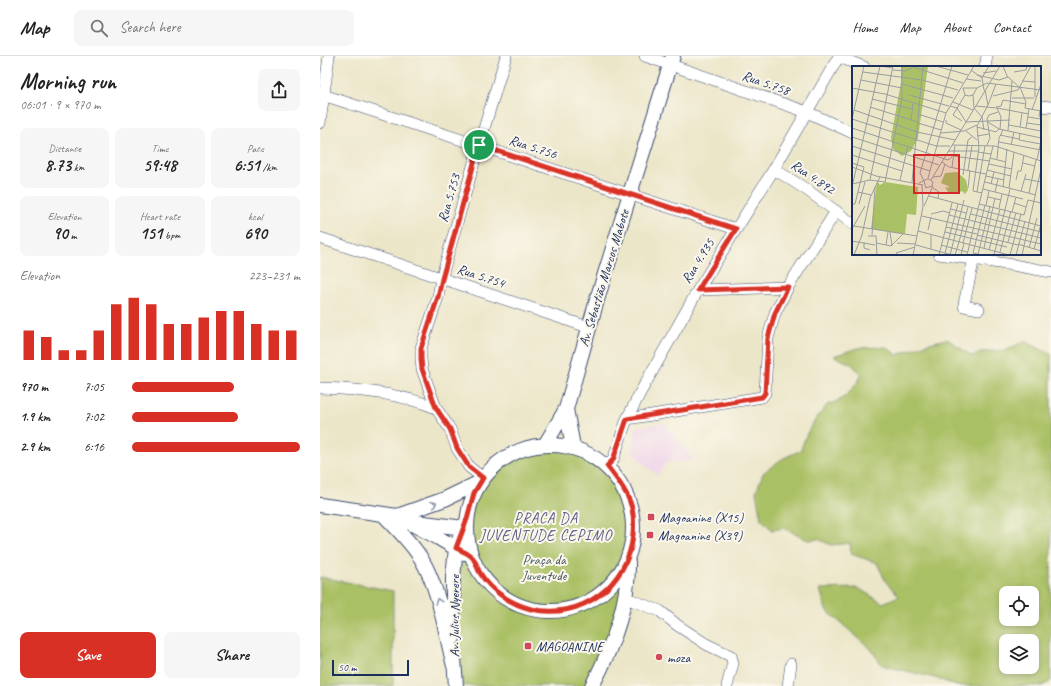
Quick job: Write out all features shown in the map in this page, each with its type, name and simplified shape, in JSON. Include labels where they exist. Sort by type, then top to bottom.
[{"type":"main road","name":"Av. Sebastião Marcos Mabote","points":[[545,444],[566,409],[598,293],[671,61]]},
{"type":"main road","name":"Av. Sebastião Marcos Mabote","points":[[566,409],[573,447]]},
{"type":"main road","points":[[592,686],[601,669],[614,637],[626,598],[634,525],[630,503],[621,483],[607,466],[589,454],[573,447],[545,444],[510,454],[495,465],[482,480],[474,493],[465,523],[472,557],[480,574],[494,590],[512,602],[531,609],[552,611],[573,608],[592,600],[609,587],[620,574],[630,553]]},
{"type":"main road","points":[[390,516],[445,499],[482,480]]},
{"type":"main road","points":[[320,505],[390,516],[438,537],[472,557]]},
{"type":"main road","points":[[320,511],[465,523]]},
{"type":"main road","points":[[390,516],[422,560],[430,577],[440,610],[455,677]]},
{"type":"main road","name":"Av. Julius Nyerere","points":[[455,677],[452,597],[456,548],[465,523]]},
{"type":"street","points":[[320,123],[322,94],[329,56]]},
{"type":"street","name":"Rua 5.753","points":[[482,480],[469,467],[457,448],[450,429],[436,408],[425,379],[421,359],[421,348],[438,297],[479,145],[506,56]]},
{"type":"street","name":"Rua 5.758","points":[[645,56],[671,61],[806,112],[852,133]]},
{"type":"street","points":[[985,66],[988,56]]},
{"type":"street","points":[[839,57],[862,66]]},
{"type":"street","name":"Rua 4.935","points":[[607,466],[613,460],[627,419],[640,393],[698,290],[774,169],[839,57]]},
{"type":"street","name":"Rua 5.756","points":[[322,94],[736,229]]},
{"type":"street","points":[[1041,106],[1051,107]]},
{"type":"street","name":"Rua 4.892","points":[[774,169],[807,190],[852,223]]},
{"type":"street","points":[[627,419],[762,397],[765,393],[768,338],[775,313],[788,287],[836,211]]},
{"type":"street","name":"Rua 5.754","points":[[320,238],[588,327]]},
{"type":"street","points":[[946,255],[974,258],[1051,272]]},
{"type":"street","points":[[974,258],[964,306],[979,309]]},
{"type":"street","points":[[698,290],[788,287]]},
{"type":"street","points":[[320,388],[338,388],[375,393],[413,400],[436,408]]},
{"type":"street","points":[[626,598],[660,611],[706,644],[730,656],[733,663],[727,686]]},
{"type":"street","points":[[788,686],[791,664]]},
{"type":"shaded area","points":[[664,423],[693,460],[666,463],[658,476],[633,454],[635,427]]},
{"type":"green space","points":[[947,339],[972,356],[981,352],[1007,350],[1024,341],[1051,354],[1051,681],[1042,686],[956,686],[939,679],[882,665],[870,648],[826,610],[820,589],[858,588],[883,603],[899,596],[886,582],[877,563],[851,554],[850,543],[831,545],[818,539],[808,540],[784,528],[772,530],[761,519],[756,492],[763,473],[782,459],[801,450],[809,431],[828,404],[834,403],[844,397],[856,384],[862,374],[851,364],[834,356],[857,348],[886,347],[897,355],[926,344]]},
{"type":"green space","name":"Praça da Juventude","points":[[545,445],[562,445],[572,447],[596,458],[607,466],[616,476],[629,499],[633,512],[634,536],[626,593],[621,612],[585,686],[463,686],[459,647],[458,608],[462,549],[471,502],[476,489],[483,478],[503,459],[527,449]]},
{"type":"green space","points":[[320,577],[393,591],[393,686],[320,686]]},
{"type":"place","name":"Magoanine (X15)","points":[[651,517]]},
{"type":"place","name":"Magoanine (X39)","points":[[650,535]]},
{"type":"place","name":"MAGOANINE","points":[[528,646]]},
{"type":"place","name":"moza","points":[[659,657]]},
{"type":"district","name":"PRACA DA JUVENTUDE CEPIMO","points":[[546,526]]},
{"type":"route","points":[[479,145],[736,229],[698,290],[788,287],[775,313],[768,338],[765,393],[762,397],[627,419],[613,460],[607,466],[621,483],[630,503],[634,525],[632,546],[628,560],[620,574],[609,587],[592,600],[573,608],[552,611],[531,609],[512,602],[494,590],[480,574],[472,557],[456,548],[467,519],[474,493],[483,478],[469,467],[457,448],[450,429],[436,408],[422,369],[421,348],[438,297],[479,145]]}]
